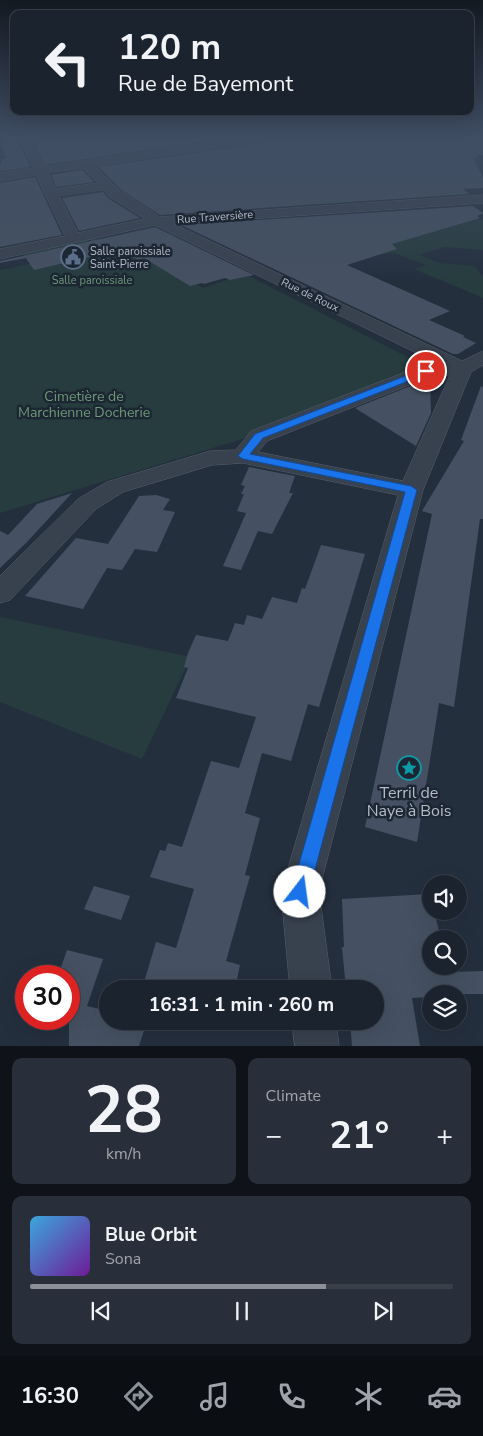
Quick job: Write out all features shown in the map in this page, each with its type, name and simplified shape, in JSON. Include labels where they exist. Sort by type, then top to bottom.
[{"type":"street","points":[[47,183],[73,238]]},
{"type":"street","name":"Rue de Roux","points":[[104,183],[114,194],[157,221],[473,363]]},
{"type":"street","points":[[52,193],[107,186]]},
{"type":"street","name":"Rue Traversière","points":[[0,254],[157,221],[483,199]]},
{"type":"street","points":[[243,456],[259,436],[285,425],[426,371],[473,363]]},
{"type":"street","points":[[309,980],[300,892],[411,490],[473,363]]},
{"type":"street","points":[[0,593],[87,504],[115,487],[210,458],[243,456],[411,490]]},
{"type":"street","points":[[315,1030],[317,1046]]},
{"type":"green space","points":[[474,219],[483,220],[483,250],[444,247],[420,255],[439,263],[475,266],[483,277],[483,298],[414,269],[426,265],[394,253],[372,255],[362,250]]},
{"type":"green space","name":"Cimetière de Marchienne Docherie","points":[[93,236],[130,255],[155,261],[203,288],[245,274],[423,365],[239,440],[0,513],[0,270],[30,264],[22,252]]},
{"type":"green space","points":[[0,617],[191,657],[142,759],[0,702]]},
{"type":"building","points":[[0,183],[38,183],[62,235],[0,247]]},
{"type":"building","points":[[54,183],[88,183],[56,187]]},
{"type":"building","points":[[114,183],[483,183],[483,188],[463,189],[469,194],[160,215],[121,190]]},
{"type":"building","points":[[103,192],[109,199],[140,218],[79,231],[62,198]]},
{"type":"building","points":[[473,206],[483,213],[477,216],[480,218],[392,244],[397,249],[347,265],[450,311],[429,320],[476,343],[458,354],[453,354],[181,225]]},
{"type":"building","points":[[155,227],[254,275],[230,280],[225,278],[190,286],[144,258],[138,260],[120,250],[34,270],[26,258],[0,263],[0,261]]},
{"type":"building","points":[[418,383],[430,384],[431,413],[416,446],[355,408]]},
{"type":"building","points":[[481,386],[483,387],[483,519],[480,519],[454,707],[439,703],[417,842],[365,827],[432,514],[422,511],[464,441],[461,440]]},
{"type":"building","points":[[249,467],[295,476],[289,493],[293,493],[272,534],[258,531],[241,570],[223,566],[246,513],[237,511],[244,494],[241,494],[245,486],[241,485]]},
{"type":"building","points":[[72,493],[0,568],[0,531],[8,535],[37,504]]},
{"type":"building","points":[[156,495],[170,499],[163,510],[175,512],[157,552],[135,549],[122,570],[107,568],[83,609],[25,596],[76,538],[108,544],[139,496]]},
{"type":"building","points":[[321,545],[365,554],[319,707],[308,704],[291,761],[262,753],[245,813],[260,818],[245,875],[250,876],[226,961],[240,965],[237,980],[145,980],[156,942],[176,948],[194,889],[150,877],[160,850],[165,851],[168,843],[182,847],[211,761],[239,768],[256,717],[176,698],[188,668],[184,667],[188,653],[196,635],[228,641],[235,623],[244,625],[247,615],[262,619],[272,597],[297,603],[302,588],[305,589]]},
{"type":"building","points":[[94,886],[130,896],[121,920],[84,909]]},
{"type":"building","points":[[422,894],[422,920],[436,920],[439,930],[422,930],[422,975],[467,975],[467,971],[483,971],[483,994],[467,994],[467,985],[422,985],[422,997],[412,998],[420,1046],[352,1046],[351,1030],[384,1030],[384,980],[345,980],[342,947],[344,947],[342,899]]},
{"type":"building","points":[[67,950],[103,959],[87,1006],[99,1009],[99,1030],[144,1030],[139,1046],[69,1046],[69,1030],[80,1030],[80,965],[62,965]]},
{"type":"place","name":"Salle paroissiale Saint-Pierre","points":[[73,257]]},
{"type":"place","name":"Terril de Naye à Bois","points":[[409,768]]},
{"type":"route","points":[[300,892],[411,490],[243,456],[259,436],[426,371]]},
{"type":"park label","name":"Salle paroissiale","points":[[92,280]]}]
